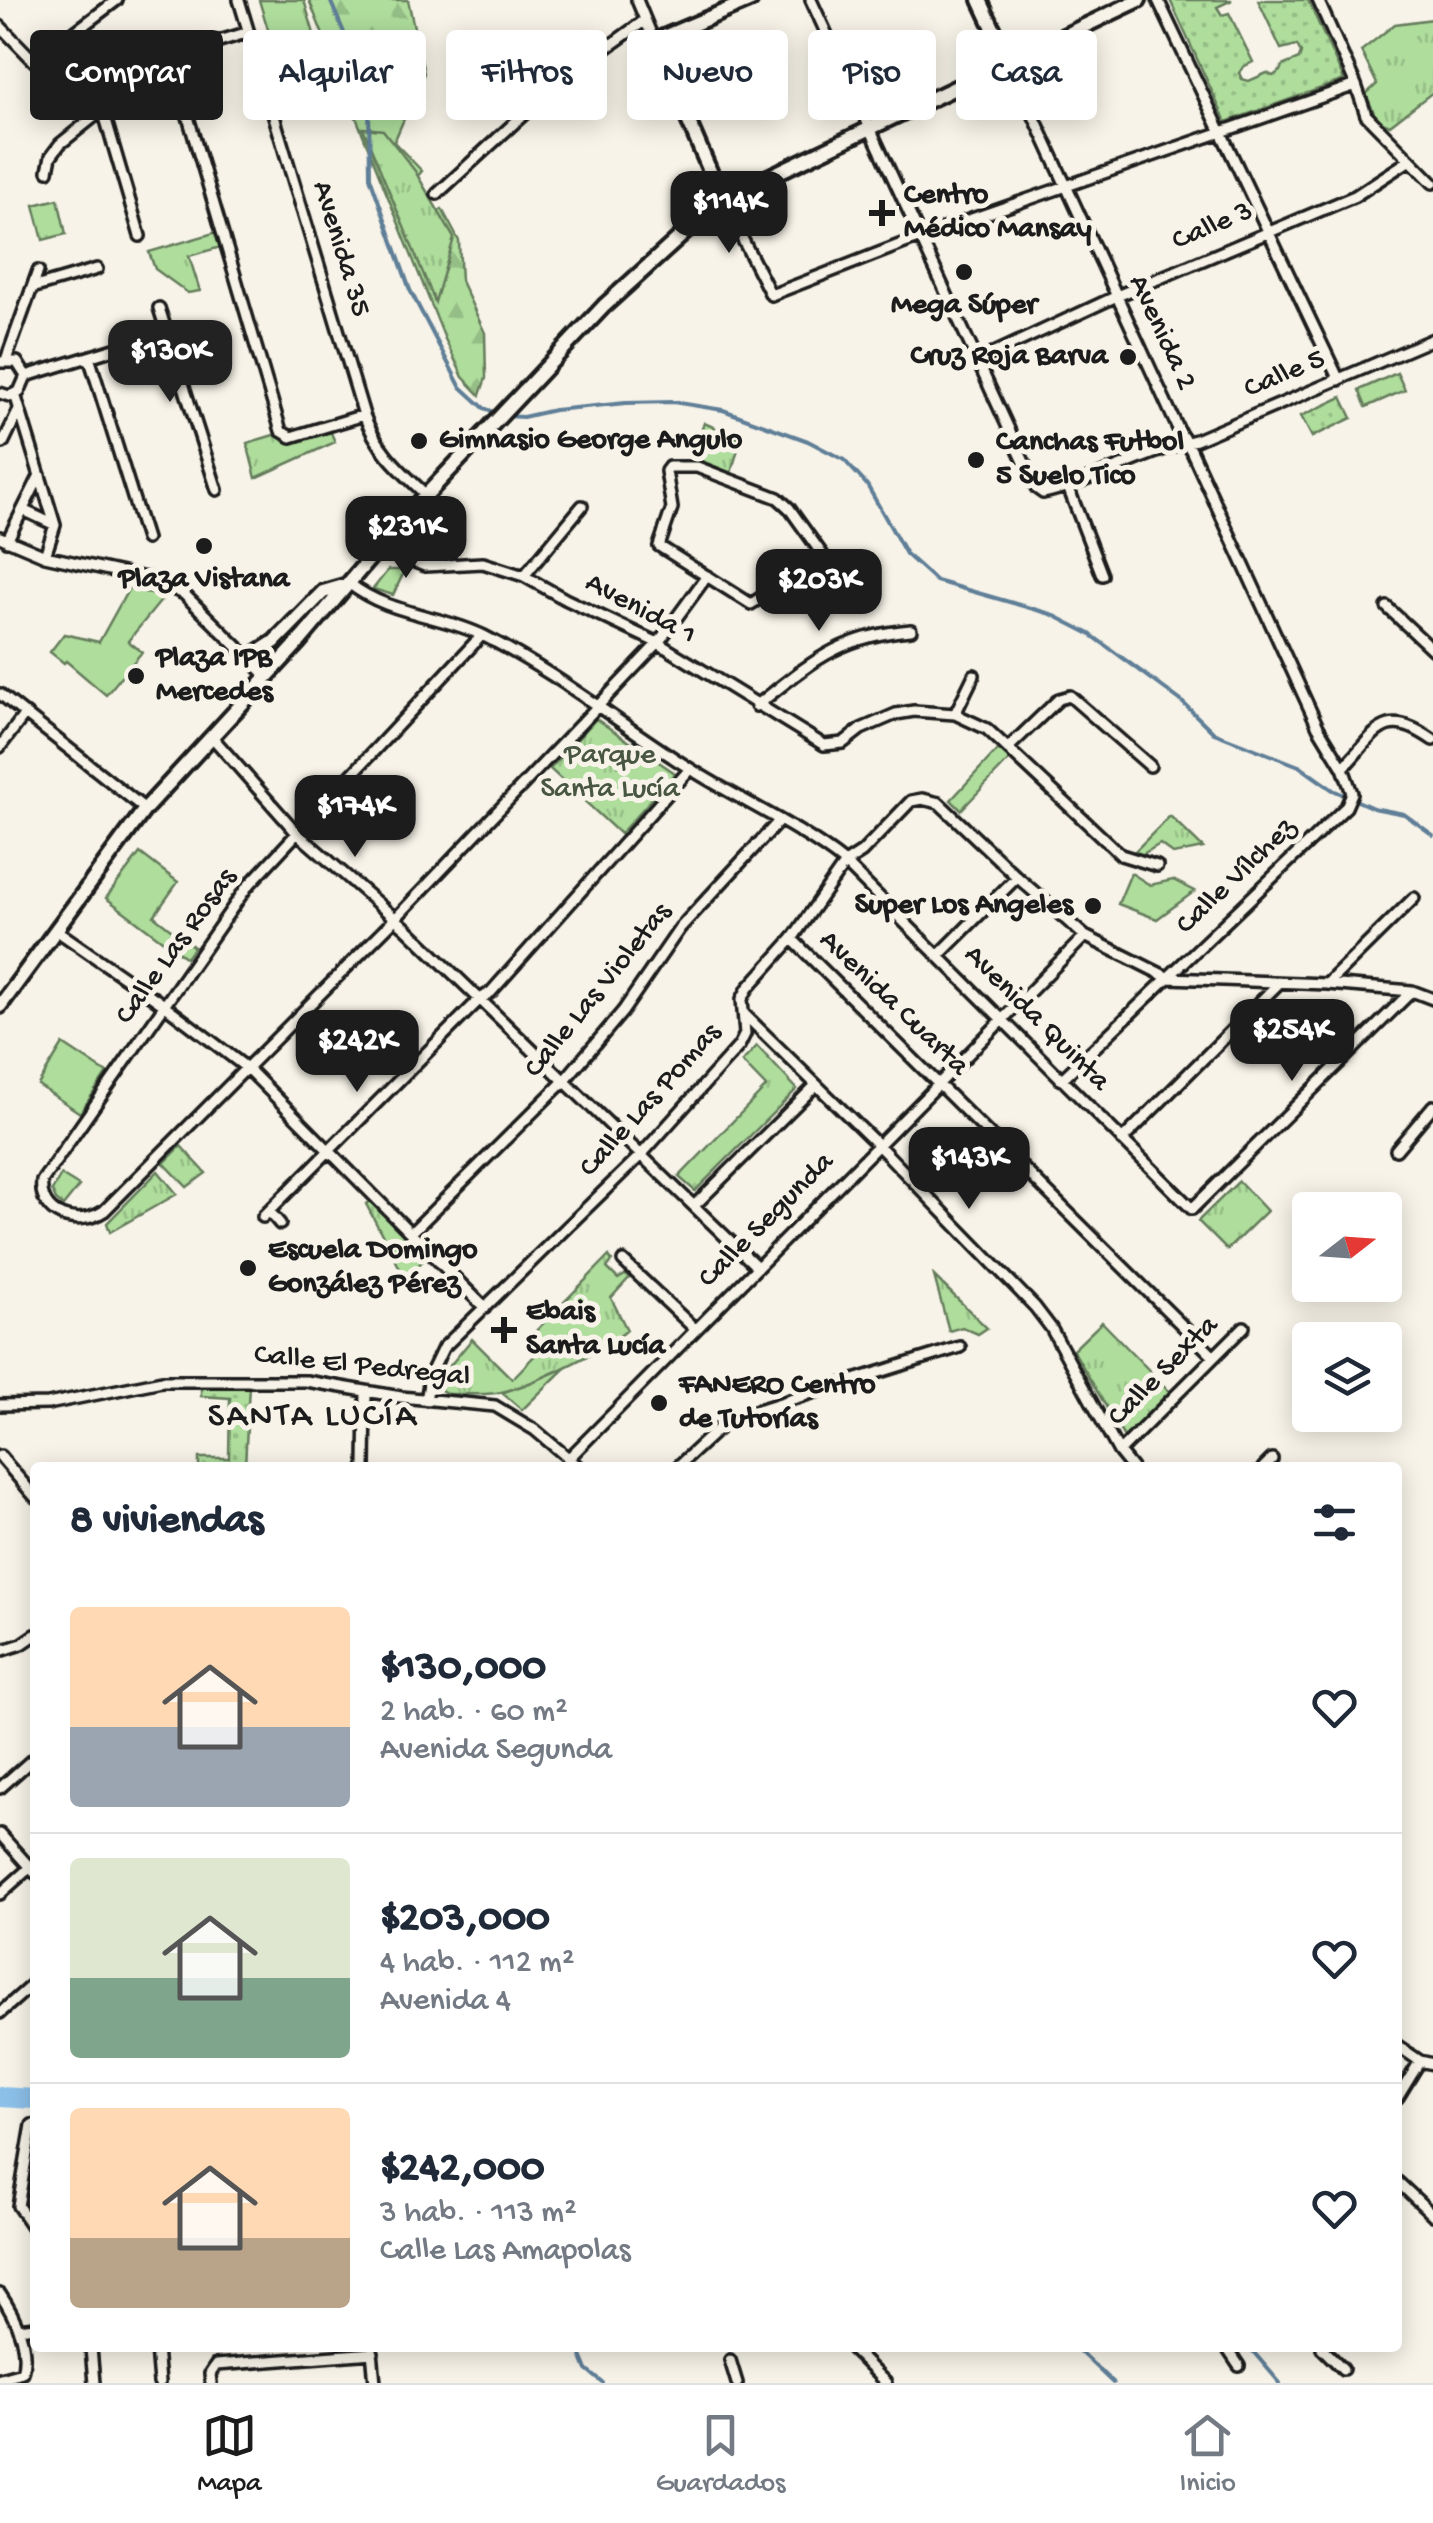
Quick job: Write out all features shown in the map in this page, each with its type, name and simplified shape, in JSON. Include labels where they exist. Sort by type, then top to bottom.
[{"type":"main road","points":[[680,30],[750,0]]},
{"type":"main road","name":"Avenida 2","points":[[980,0],[994,30]]},
{"type":"main road","points":[[1074,30],[1139,0]]},
{"type":"main road","points":[[0,1006],[145,809],[350,584],[396,526],[523,389],[636,276],[722,200],[956,85]]},
{"type":"main road","points":[[688,120],[722,200]]},
{"type":"main road","points":[[249,658],[274,642],[323,592],[350,584]]},
{"type":"street","points":[[0,26],[35,62],[117,0]]},
{"type":"street","name":"Avenida 35","points":[[239,0],[247,30]]},
{"type":"street","points":[[637,0],[649,30]]},
{"type":"street","points":[[812,0],[977,361]]},
{"type":"street","points":[[1158,0],[1339,380]]},
{"type":"street","points":[[1318,0],[1366,116],[1433,182]]},
{"type":"street","points":[[437,194],[558,83],[644,20]]},
{"type":"street","points":[[722,200],[770,295],[920,237],[1356,85]]},
{"type":"street","points":[[48,171],[51,156],[60,144],[90,120]]},
{"type":"street","points":[[105,120],[140,236]]},
{"type":"street","points":[[189,120],[282,431],[292,437],[364,415]]},
{"type":"street","name":"Avenida 35","points":[[275,120],[373,440],[426,494]]},
{"type":"street","name":"Avenida 2","points":[[1036,120],[1318,727],[1343,768],[1352,793],[1343,809]]},
{"type":"street","name":"Calle 3","points":[[977,361],[1267,230],[1355,196],[1410,160]]},
{"type":"street","points":[[32,288],[98,269]]},
{"type":"street","points":[[0,393],[14,394],[23,387],[26,376],[21,366],[3,361],[38,270]]},
{"type":"street","points":[[160,308],[217,490]]},
{"type":"street","points":[[26,376],[168,334]]},
{"type":"street","name":"Calle 5","points":[[977,361],[1036,488],[1044,493],[1068,488],[1185,442],[1433,340]]},
{"type":"street","points":[[90,357],[146,539]]},
{"type":"street","points":[[14,394],[55,525],[45,556]]},
{"type":"street","points":[[3,443],[19,410]]},
{"type":"street","points":[[669,466],[696,467],[778,498],[827,560],[751,604],[706,576],[660,546],[672,508],[666,471],[669,466]]},
{"type":"street","points":[[40,475],[4,539],[45,556],[171,587],[197,604],[267,676]]},
{"type":"street","points":[[1068,488],[1102,575]]},
{"type":"street","points":[[524,576],[582,506]]},
{"type":"street","points":[[23,510],[55,525]]},
{"type":"street","points":[[396,526],[443,566]]},
{"type":"street","name":"Avenida 1","points":[[378,548],[410,562],[443,566],[484,563],[524,576],[658,643],[756,706],[830,746],[896,714],[956,714],[987,729],[1121,855],[1157,866]]},
{"type":"street","points":[[248,1068],[394,921],[658,643],[706,576]]},
{"type":"street","name":"Avenida Quinta","points":[[350,584],[370,597],[482,635],[690,769],[820,843],[845,863],[1192,1209],[1412,992]]},
{"type":"street","points":[[1387,607],[1433,650]]},
{"type":"street","points":[[756,706],[832,648],[879,633],[911,630]]},
{"type":"street","name":"Calle Las Rosas","points":[[248,1068],[104,1211],[84,1220],[60,1216],[49,1209],[43,1200],[42,1182],[247,887],[482,635]]},
{"type":"street","points":[[956,714],[974,675]]},
{"type":"street","points":[[0,694],[145,809]]},
{"type":"street","points":[[1008,748],[1064,696],[1075,697],[1150,766]]},
{"type":"street","points":[[0,748],[25,714]]},
{"type":"street","points":[[1343,768],[1384,725],[1398,722],[1414,726],[1433,740]]},
{"type":"street","points":[[212,737],[297,833],[406,928],[757,1266]]},
{"type":"street","points":[[280,1224],[266,1214],[492,992],[690,769]]},
{"type":"street","name":"Calle Las Pomas","points":[[426,1400],[430,1373],[443,1348],[641,1156],[739,1046],[745,1034],[741,1011],[748,988],[792,940],[845,863],[862,852],[911,801],[922,798],[940,803],[1017,877]]},
{"type":"street","name":"Calle Vílchez","points":[[1061,1080],[1343,809]]},
{"type":"street","name":"Calle Las Violetas","points":[[411,1233],[564,1081],[623,1010],[680,928],[780,820]]},
{"type":"street","points":[[938,956],[1017,877],[1086,936],[1169,978],[1327,984],[1412,992],[1433,999]]},
{"type":"street","points":[[1327,984],[1414,898]]},
{"type":"street","points":[[56,930],[248,1068],[485,1308]]},
{"type":"street","name":"Calle Segunda","points":[[569,1458],[1086,936]]},
{"type":"street","name":"Avenida Cuarta","points":[[792,940],[1214,1357]]},
{"type":"street","points":[[1122,1140],[1279,983]]},
{"type":"street","points":[[741,1011],[1035,1307],[1051,1328],[1127,1462]]},
{"type":"street","points":[[694,1206],[816,1085]]},
{"type":"street","points":[[1396,1150],[1433,1106]]},
{"type":"street","points":[[624,1262],[695,1329]]},
{"type":"street","name":"Calle Sexta","points":[[1119,1452],[1244,1327]]},
{"type":"street","points":[[683,1462],[730,1420],[960,1348]]},
{"type":"street","name":"Calle El Pedregal","points":[[0,1405],[48,1404],[142,1383],[185,1379],[306,1382],[494,1406],[535,1430],[573,1462]]},
{"type":"street","points":[[366,1392],[366,1462]]},
{"type":"street","points":[[0,1456],[4,1471],[30,1493]]},
{"type":"street","points":[[1269,1462],[1272,1459]]},
{"type":"street","points":[[0,1650],[30,1638]]},
{"type":"street","points":[[0,1788],[30,1761]]},
{"type":"street","points":[[0,1834],[30,1865]]},
{"type":"street","points":[[0,1894],[30,1870]]},
{"type":"street","points":[[0,2013],[30,1986]]},
{"type":"street","points":[[1402,2049],[1420,2061],[1433,2064]]},
{"type":"street","points":[[1402,2090],[1420,2061]]},
{"type":"street","points":[[30,2137],[18,2206],[30,2223]]},
{"type":"street","points":[[1402,2186],[1433,2215]]},
{"type":"street","points":[[0,2294],[18,2329],[26,2361],[22,2372],[0,2378]]},
{"type":"street","points":[[18,2329],[30,2328]]},
{"type":"street","points":[[91,2352],[94,2383]]},
{"type":"street","points":[[156,2352],[159,2383]]},
{"type":"street","points":[[211,2383],[210,2374],[216,2365],[351,2352]]},
{"type":"street","points":[[372,2352],[375,2383]]},
{"type":"street","points":[[856,2352],[886,2383]]},
{"type":"street","points":[[1229,2352],[1238,2366]]},
{"type":"street","points":[[1326,2352],[1343,2369]]},
{"type":"street","points":[[730,2360],[737,2383]]},
{"type":"green space","points":[[259,0],[304,0],[313,30],[268,30]]},
{"type":"green space","points":[[309,0],[408,0],[415,30],[321,30]]},
{"type":"green space","points":[[1170,0],[1232,0],[1217,7],[1222,15],[1229,13],[1253,62],[1239,73],[1249,81],[1267,73],[1273,76],[1282,66],[1299,59],[1301,53],[1297,45],[1281,49],[1258,0],[1308,0],[1344,80],[1226,122]]},
{"type":"green space","points":[[1433,19],[1433,92],[1390,125],[1377,120],[1366,94],[1377,84],[1361,51],[1395,24]]},
{"type":"green space","points":[[357,120],[404,120],[394,142],[422,171],[403,193],[423,221],[442,209],[459,241],[461,281],[485,333],[486,378],[480,395],[463,377]]},
{"type":"green space","points":[[363,128],[383,130],[415,171],[454,238],[435,302]]},
{"type":"green space","points":[[58,199],[66,234],[43,240],[34,205]]},
{"type":"green space","points":[[217,232],[221,247],[189,256],[200,291],[188,293],[155,269],[149,252]]},
{"type":"green space","points":[[1397,373],[1405,390],[1366,407],[1359,390]]},
{"type":"green space","points":[[1342,397],[1352,418],[1312,437],[1301,416]]},
{"type":"green space","points":[[704,423],[741,439],[731,473],[692,457]]},
{"type":"green space","points":[[329,428],[335,442],[256,478],[247,443],[277,434],[285,441]]},
{"type":"green space","points":[[388,570],[405,570],[393,595],[373,589]]},
{"type":"green space","points":[[129,588],[164,597],[128,641],[142,652],[106,695],[50,652],[64,634],[99,642]]},
{"type":"green space","name":"Parque Santa Lucía","points":[[596,719],[675,773],[620,834],[550,769]]},
{"type":"green space","points":[[999,748],[1010,759],[961,810],[951,800]]},
{"type":"green space","points":[[1170,816],[1203,848],[1173,854],[1160,844],[1136,858],[1132,854]]},
{"type":"green space","points":[[140,853],[178,882],[154,916],[194,947],[186,958],[106,898]]},
{"type":"green space","points":[[1131,873],[1150,885],[1173,880],[1195,891],[1157,919],[1118,904]]},
{"type":"green space","points":[[63,1044],[107,1073],[80,1113],[38,1085]]},
{"type":"green space","points":[[757,1046],[797,1089],[695,1191],[679,1177],[766,1087],[742,1062]]},
{"type":"green space","points":[[181,1146],[206,1173],[187,1187],[164,1163]]},
{"type":"green space","points":[[158,1171],[177,1194],[110,1232],[107,1223]]},
{"type":"green space","points":[[61,1175],[79,1186],[63,1206],[52,1191]]},
{"type":"green space","points":[[1239,1181],[1267,1211],[1227,1250],[1198,1221]]},
{"type":"green space","points":[[370,1200],[426,1258],[405,1278],[366,1204]]},
{"type":"green space","points":[[609,1256],[612,1261],[607,1268],[618,1279],[630,1277],[611,1298],[627,1330],[584,1358],[509,1390],[448,1394],[441,1390],[443,1374],[472,1339],[512,1379],[540,1350],[529,1338]]},
{"type":"green space","points":[[934,1276],[987,1328],[978,1334],[962,1327],[949,1331]]},
{"type":"green space","points":[[1102,1322],[1173,1395],[1125,1439],[1073,1350]]},
{"type":"green space","points":[[565,1368],[522,1410],[502,1393]]},
{"type":"green space","points":[[201,1383],[249,1384],[245,1462],[199,1462],[199,1458],[229,1458],[230,1398],[201,1396]]},
{"type":"waterway","points":[[330,0],[361,72],[369,104],[370,177],[410,290],[460,386],[484,408],[497,413]]},
{"type":"waterway","points":[[506,416],[673,402],[723,410],[808,441],[844,460],[867,485],[906,554],[936,581],[1051,614],[1090,634],[1180,700],[1214,733],[1299,766],[1333,790],[1373,808],[1404,814],[1433,835]]},
{"type":"waterway","points":[[0,2097],[30,2099]]},
{"type":"waterway","points":[[580,2352],[587,2370],[603,2383]]},
{"type":"waterway","points":[[1080,2352],[1113,2383]]},
{"type":"waterway","points":[[1253,2352],[1280,2383]]},
{"type":"place","name":"Centro Médico Mansay","points":[[882,213]]},
{"type":"place","name":"Mega Súper","points":[[964,272]]},
{"type":"place","name":"Cruz Roja Barva","points":[[1128,357]]},
{"type":"place","name":"Gimnasio George Angulo","points":[[419,441]]},
{"type":"place","name":"Canchas Futbol 5 Suelo Tico","points":[[976,460]]},
{"type":"place","name":"Plaza Vistana","points":[[204,546]]},
{"type":"place","name":"Plaza IPB Mercedes","points":[[136,676]]},
{"type":"place","name":"Super Los Angeles","points":[[1093,906]]},
{"type":"place","name":"Escuela Domingo González Pérez","points":[[248,1268]]},
{"type":"place","name":"Ebais Santa Lucía","points":[[504,1330]]},
{"type":"place","name":"FANERO Centro de Tutorías","points":[[659,1403]]},
{"type":"district","name":"SANTA LUCÍA","points":[[313,1417]]}]
